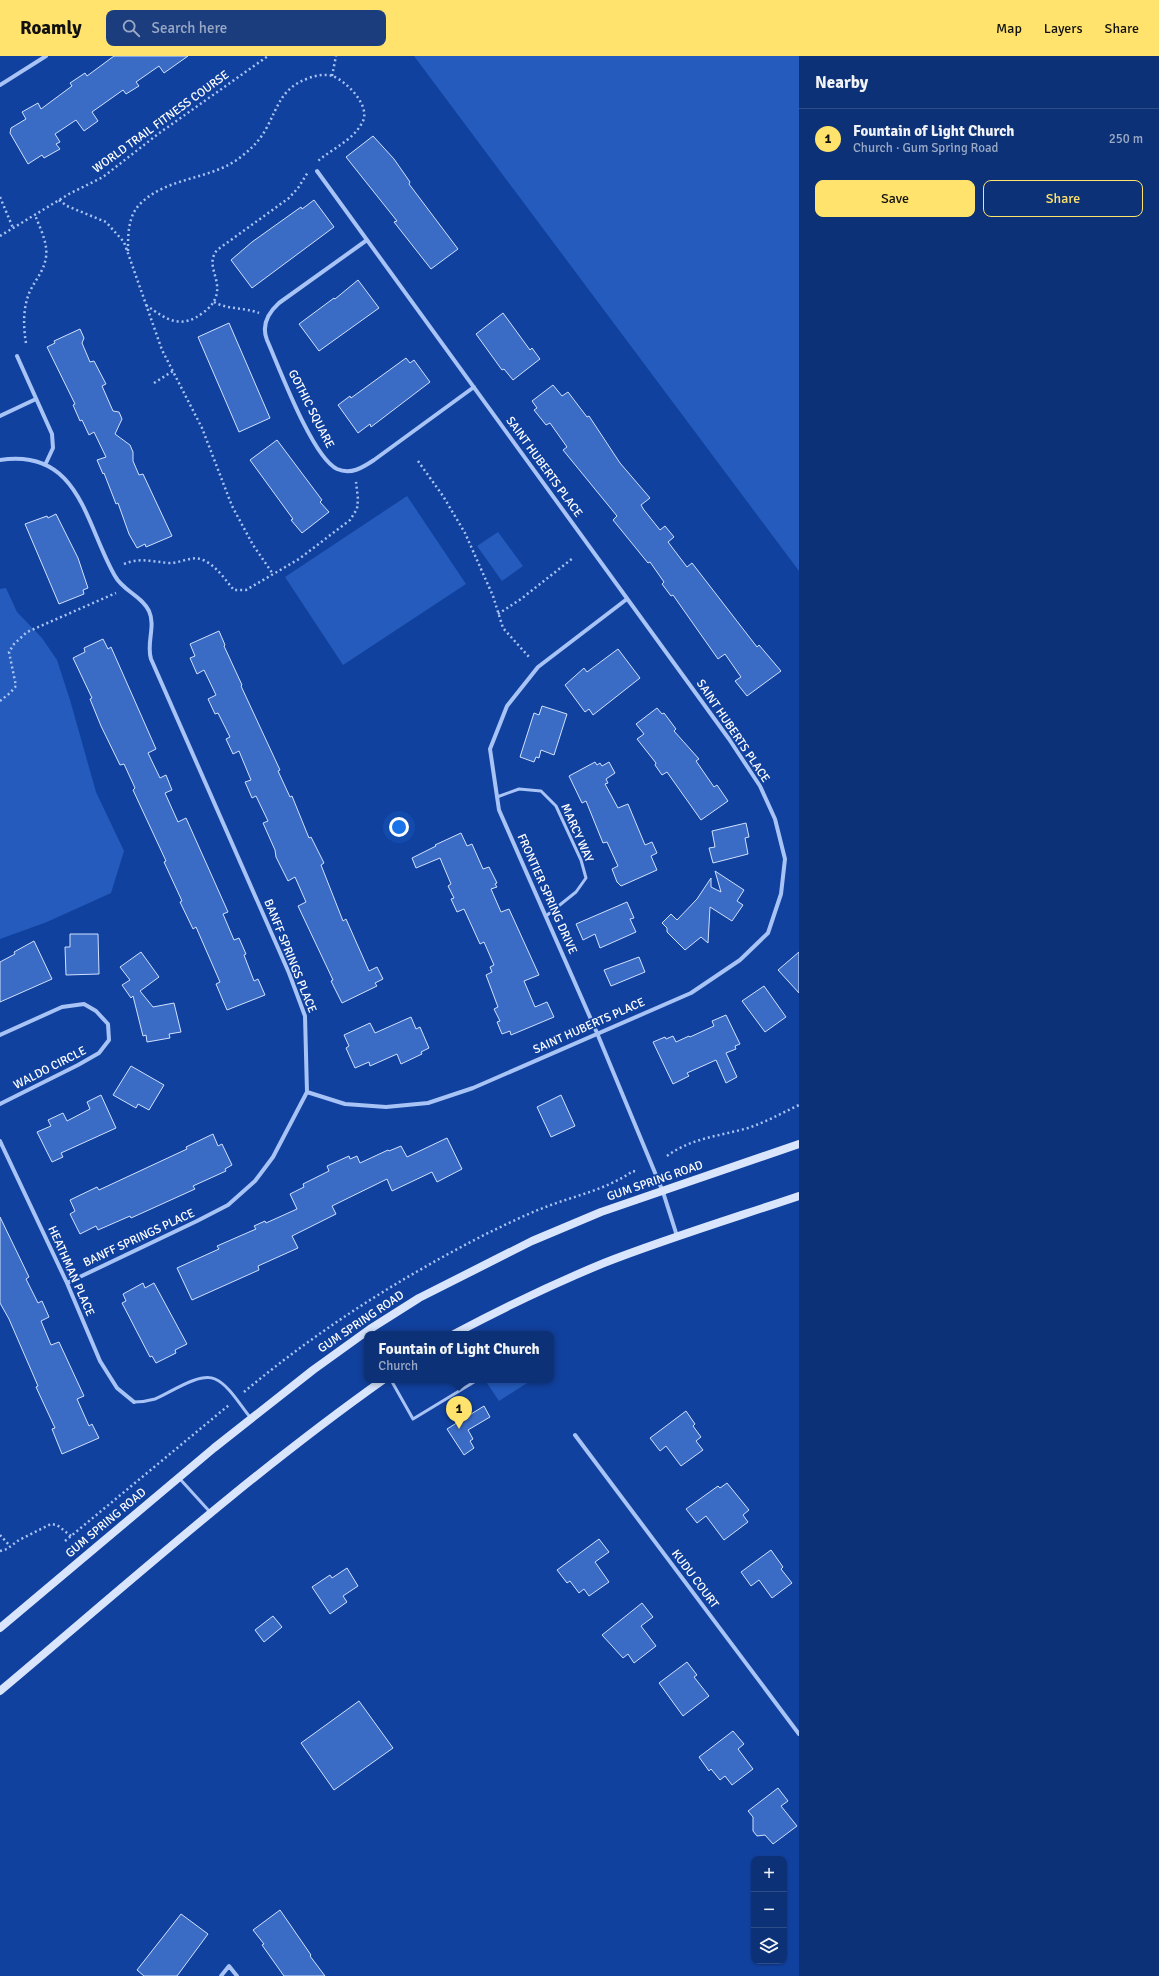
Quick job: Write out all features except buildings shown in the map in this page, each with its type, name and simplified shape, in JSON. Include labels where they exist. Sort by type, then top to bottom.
[{"type":"main road","name":"GUM SPRING ROAD","points":[[367,1331],[419,1298],[532,1241],[601,1212],[799,1144]]},
{"type":"main road","points":[[460,1331],[500,1309],[605,1263],[677,1236],[799,1196]]},
{"type":"main road","name":"GUM SPRING ROAD","points":[[0,1628],[178,1478],[313,1370],[364,1333]]},
{"type":"main road","points":[[0,1691],[211,1513],[323,1422],[379,1383]]},
{"type":"street","points":[[0,85],[46,56]]},
{"type":"street","name":"SAINT HUBERTS PLACE","points":[[308,1092],[345,1104],[386,1107],[428,1103],[473,1088],[691,993],[740,960],[768,933],[781,894],[785,859],[775,819],[760,786],[729,739],[317,171]]},
{"type":"street","name":"GOTHIC SQUARE","points":[[367,240],[279,303],[270,311],[266,319],[264,333],[294,402],[319,451],[330,465],[338,469],[352,472],[358,470],[374,460],[474,386]]},
{"type":"street","points":[[0,460],[17,458],[46,464],[53,448],[53,441],[17,356]]},
{"type":"street","points":[[0,416],[36,399]]},
{"type":"street","name":"BANFF SPRINGS PLACE","points":[[46,464],[66,481],[78,496],[115,577],[144,603],[149,612],[151,627],[149,652],[151,659],[289,973],[305,1016],[308,1092],[273,1157],[255,1181],[228,1205],[67,1283]]},
{"type":"street","name":"FRONTIER SPRING DRIVE","points":[[627,599],[538,667],[507,706],[490,749],[499,810],[596,1034],[662,1192],[677,1236]]},
{"type":"street","name":"WALDO CIRCLE","points":[[0,1035],[62,1007],[84,1004],[96,1011],[108,1024],[109,1040],[99,1053],[78,1066],[0,1104]]},
{"type":"street","name":"HEATHMAN PLACE","points":[[0,1141],[67,1283],[100,1361],[117,1388],[134,1402]]},
{"type":"street","name":"KUDU COURT","points":[[575,1435],[799,1734]]},
{"type":"street","points":[[221,1976],[229,1966],[237,1976]]},
{"type":"lane","name":"MARCY WAY","points":[[497,797],[519,789],[541,791],[556,806],[581,860],[586,878],[576,892],[546,916]]},
{"type":"lane","points":[[134,1402],[154,1399],[203,1377],[216,1379],[236,1399],[251,1419]]},
{"type":"lane","points":[[393,1383],[413,1418],[472,1383]]},
{"type":"lane","points":[[178,1478],[211,1513]]},
{"type":"path","name":"WORLD TRAIL FITNESS COURSE","points":[[0,236],[59,200],[115,169],[158,134],[268,56]]},
{"type":"path","points":[[332,76],[336,56]]},
{"type":"path","points":[[128,251],[130,220],[140,204],[178,182],[223,169],[231,165],[256,144],[280,98],[286,91],[310,77],[325,75],[332,76],[344,84],[357,98],[363,106],[364,116],[357,130],[348,140],[313,165]]},
{"type":"path","points":[[146,305],[164,317],[179,322],[185,322],[199,316],[214,302],[218,288],[212,266],[213,255],[217,250],[294,194],[310,169]]},
{"type":"path","points":[[0,197],[13,228]]},
{"type":"path","points":[[59,200],[67,206],[106,222],[121,238],[128,251],[162,350],[202,428],[232,506],[253,545],[273,574]]},
{"type":"path","points":[[26,343],[23,326],[25,307],[30,290],[42,273],[46,256],[44,239],[35,215]]},
{"type":"path","points":[[214,302],[225,307],[247,309],[259,313]]},
{"type":"path","points":[[154,383],[173,371]]},
{"type":"path","points":[[418,460],[443,496],[465,533],[493,596],[498,614],[507,634],[529,657]]},
{"type":"path","points":[[124,564],[145,560],[169,563],[195,558],[202,559],[217,569],[234,590],[246,590],[299,559],[350,520],[357,509],[356,482]]},
{"type":"path","points":[[498,614],[521,599],[573,558]]},
{"type":"path","points":[[0,701],[14,690],[16,686],[9,652],[18,639],[34,629],[127,589]]},
{"type":"path","points":[[667,1156],[681,1147],[699,1140],[748,1128],[799,1105]]},
{"type":"path","points":[[65,1541],[236,1399],[326,1329],[415,1272],[490,1232],[543,1208],[599,1188],[632,1171],[638,1172]]},
{"type":"path","points":[[0,1551],[51,1524],[57,1525],[71,1536]]},
{"type":"path","points":[[0,1535],[10,1546]]},
{"type":"shaded area","points":[[414,56],[799,56],[799,571]]},
{"type":"shaded area","points":[[407,496],[466,584],[343,665],[285,577]]},
{"type":"shaded area","points":[[498,532],[523,566],[502,581],[477,546]]},
{"type":"shaded area","points":[[6,588],[17,612],[42,638],[57,660],[96,792],[124,851],[111,893],[47,922],[0,939],[0,589]]},
{"type":"shaded area","points":[[487,1383],[527,1383],[499,1401]]},
{"type":"place","name":"Fountain of Light Church","points":[[459,1429]]}]
